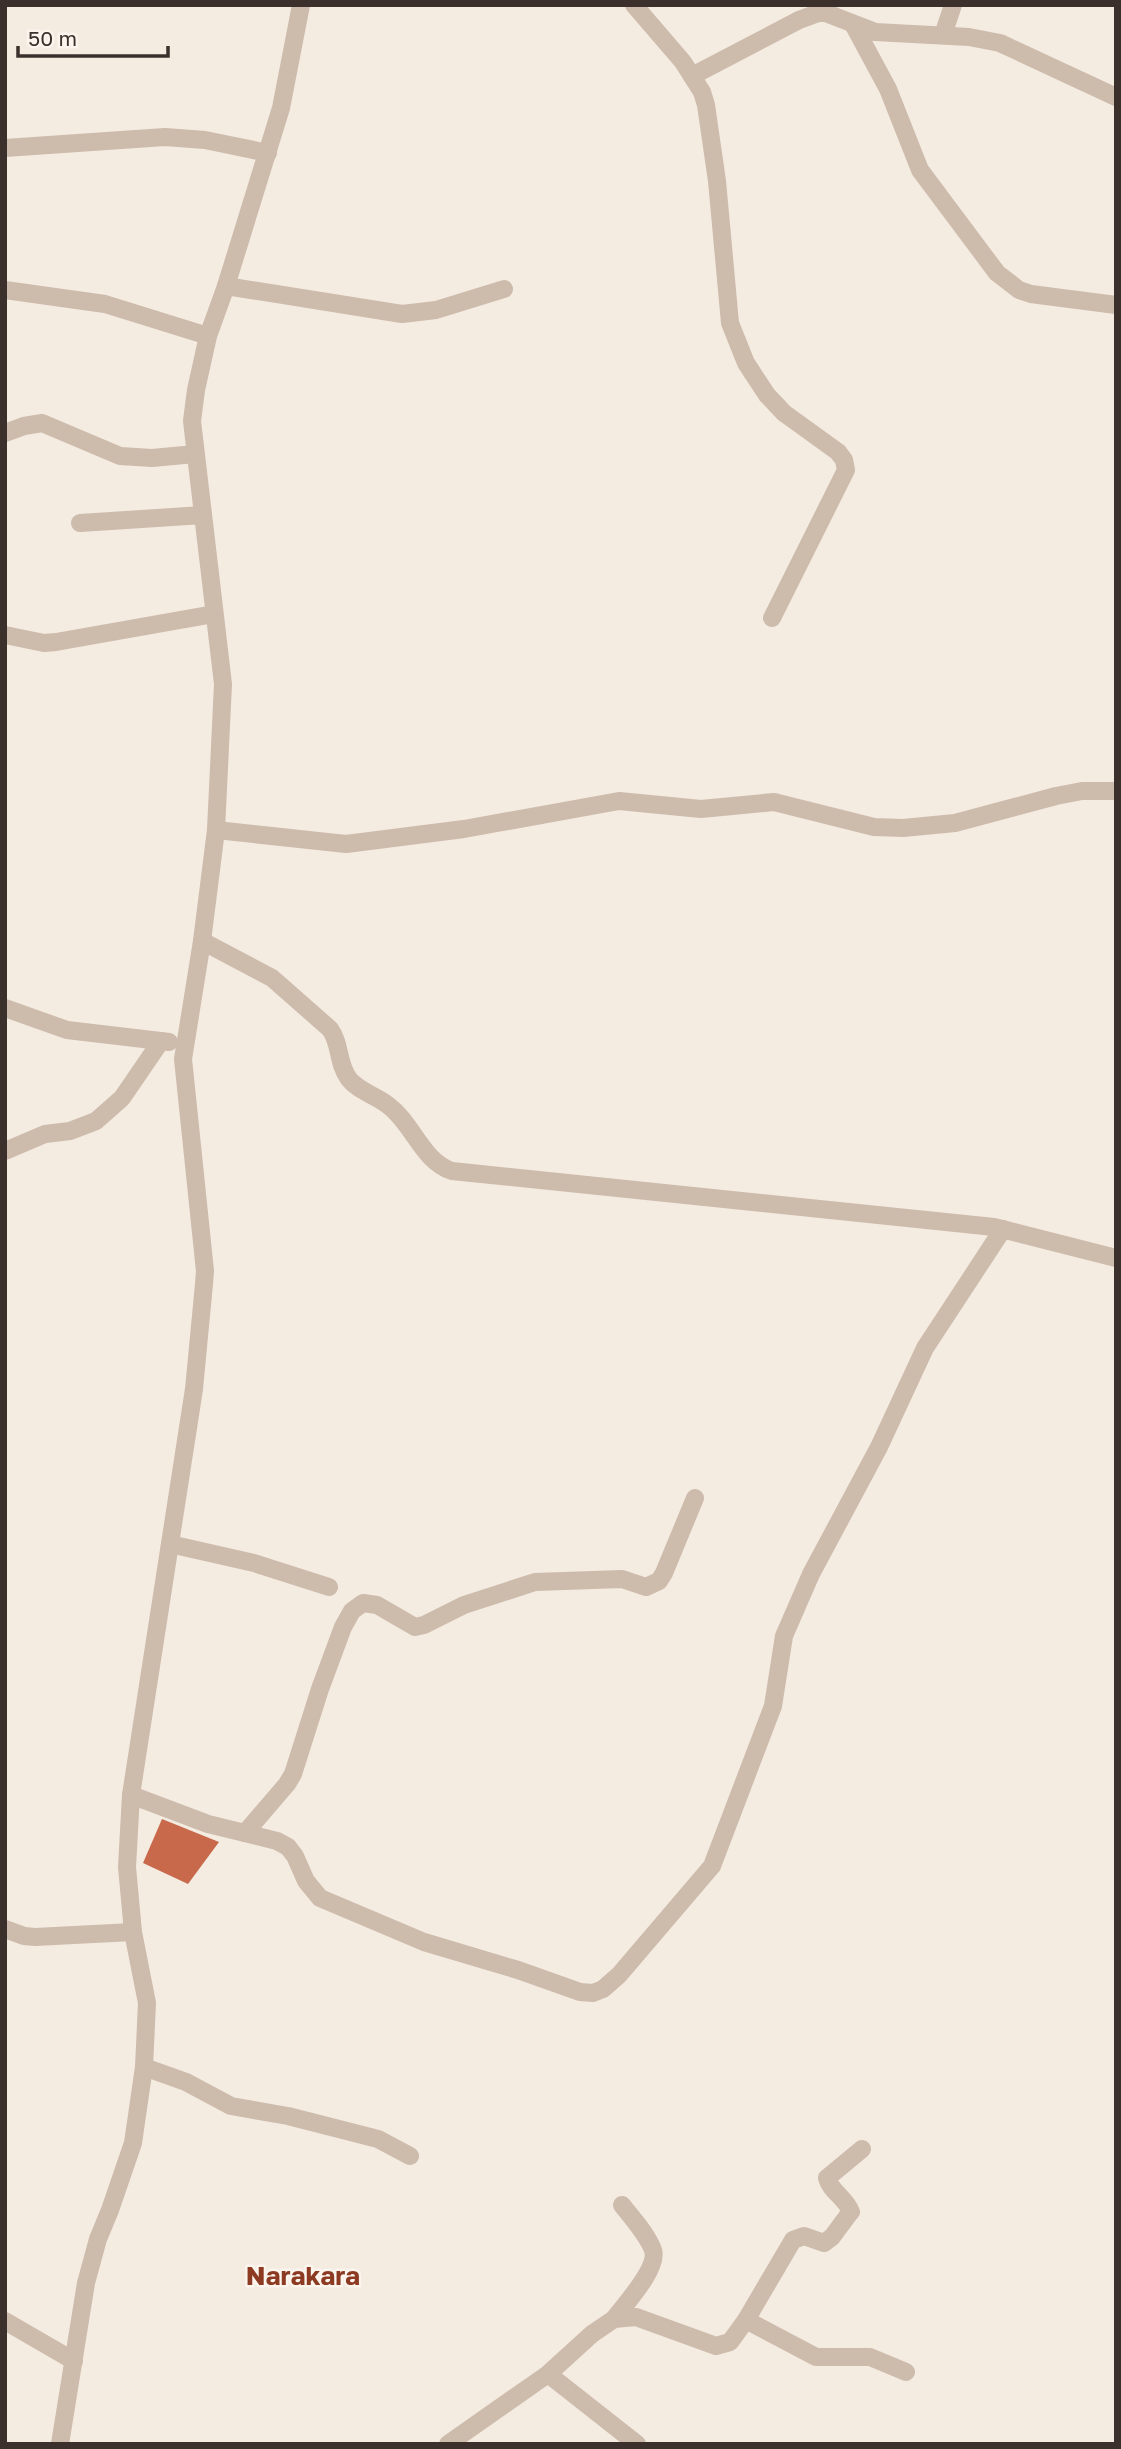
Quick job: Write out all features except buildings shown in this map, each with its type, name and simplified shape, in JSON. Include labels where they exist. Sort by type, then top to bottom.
[{"type":"street","points":[[60,2444],[92,2258],[133,2143],[145,2067],[147,2003],[133,1932],[127,1867],[131,1795],[194,1389],[205,1271],[183,1059],[216,830],[223,684],[195,454],[192,421],[195,390],[208,336],[268,153],[286,86],[301,5]]},
{"type":"street","points":[[634,5],[683,62],[702,92],[717,181],[730,323],[746,363],[767,395],[784,412],[845,460],[846,470],[772,618]]},
{"type":"street","points":[[943,35],[953,5]]},
{"type":"street","points":[[692,76],[810,15],[826,13],[852,24],[895,34],[969,37],[1000,43],[1116,97]]},
{"type":"street","points":[[852,24],[888,89],[920,170],[997,273],[1019,290],[1031,295],[1116,305]]},
{"type":"street","points":[[5,148],[165,137],[205,140],[268,153]]},
{"type":"street","points":[[226,286],[402,314],[436,310],[504,289]]},
{"type":"street","points":[[5,290],[105,304],[208,336]]},
{"type":"street","points":[[5,433],[42,423],[120,456],[152,458],[195,454]]},
{"type":"street","points":[[80,523],[202,515]]},
{"type":"street","points":[[5,635],[44,643],[56,642],[214,614]]},
{"type":"street","points":[[216,830],[346,844],[464,830],[619,801],[701,809],[774,802],[874,827],[903,828],[955,823],[1082,791],[1116,791]]},
{"type":"street","points":[[202,941],[272,978],[330,1028],[336,1038],[344,1071],[351,1082],[389,1106],[441,1168],[1003,1229],[1116,1258]]},
{"type":"street","points":[[5,1008],[67,1030],[184,1044]]},
{"type":"street","points":[[5,1151],[45,1134],[70,1130],[96,1121],[122,1098],[161,1041]]},
{"type":"street","points":[[131,1795],[208,1824],[277,1841],[288,1847],[313,1892],[328,1903],[424,1942],[580,1992],[593,1993],[603,1989],[619,1975],[712,1866],[773,1706],[784,1636],[811,1574],[880,1447],[925,1348],[1003,1229]]},
{"type":"street","points":[[245,1833],[288,1784],[293,1774],[343,1627],[357,1605],[377,1605],[409,1625],[418,1627],[464,1605],[535,1582],[622,1579],[646,1587],[659,1581],[664,1573],[695,1498]]},
{"type":"street","points":[[170,1544],[254,1563],[329,1587]]},
{"type":"street","points":[[5,1928],[24,1936],[35,1937],[133,1932]]},
{"type":"street","points":[[145,2067],[186,2082],[232,2106],[288,2116],[378,2139],[410,2157]]},
{"type":"street","points":[[614,2319],[636,2316],[716,2346],[730,2342],[793,2240],[800,2235],[824,2242],[832,2237],[849,2214],[848,2204],[828,2184],[827,2178],[862,2148]]},
{"type":"street","points":[[448,2444],[548,2374],[592,2334],[614,2319],[651,2268],[654,2255],[648,2240],[622,2205]]},
{"type":"street","points":[[746,2320],[816,2357],[870,2357],[906,2372]]},
{"type":"street","points":[[5,2321],[74,2361]]},
{"type":"street","points":[[548,2374],[637,2444]]},
{"type":"district","name":"Narakara","points":[[303,2275]]}]
